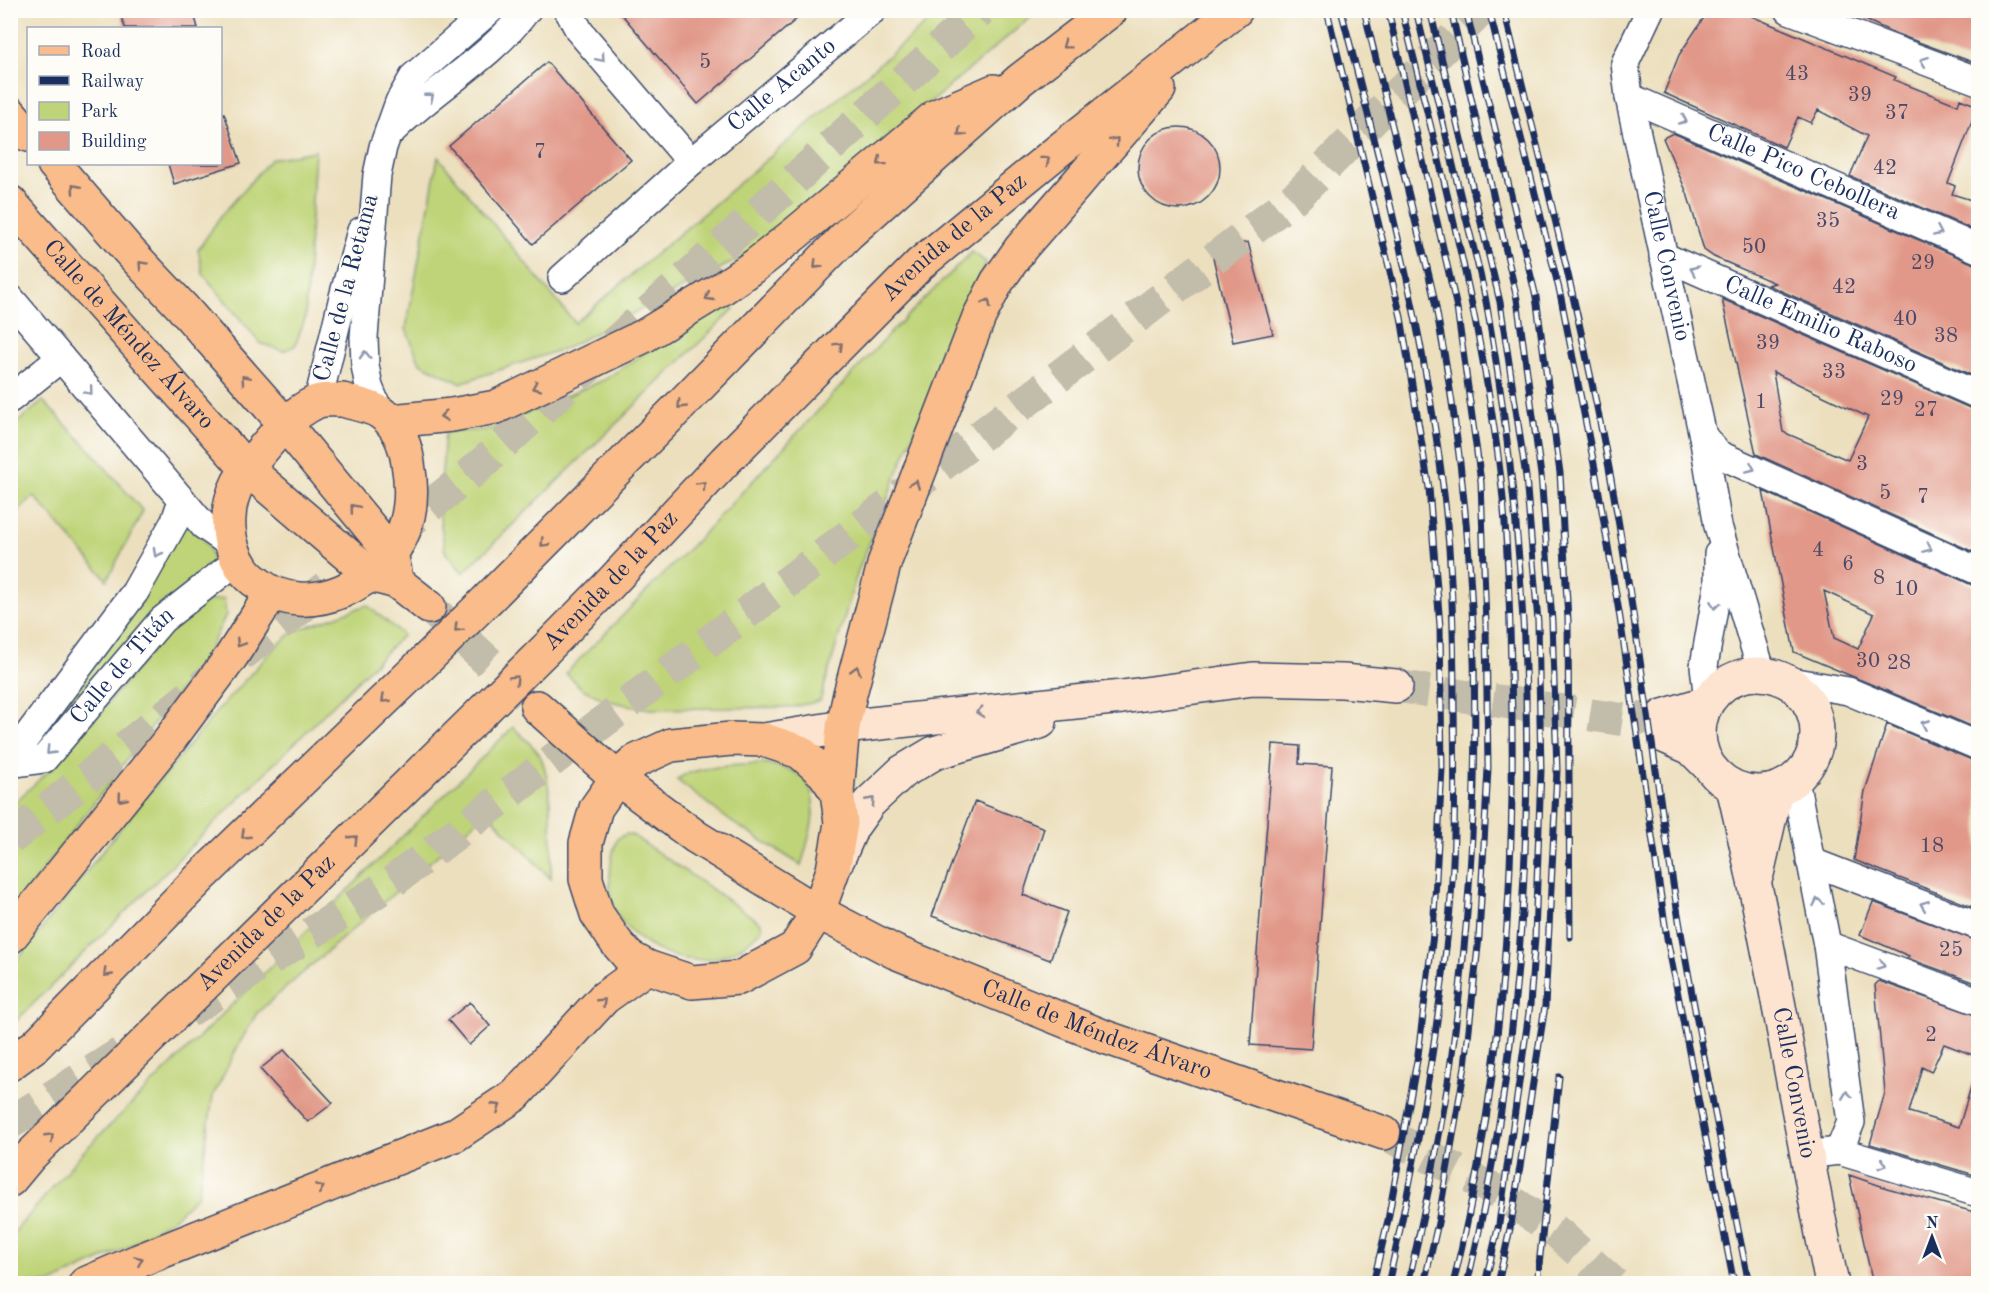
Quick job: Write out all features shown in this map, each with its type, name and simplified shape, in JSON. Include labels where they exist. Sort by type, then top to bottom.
[{"type":"main road","points":[[10,1080],[23,1054],[204,874],[428,659],[849,233],[1020,80],[1111,10]]},
{"type":"main road","name":"Avenida de la Paz","points":[[10,1180],[30,1156],[546,649],[725,461],[920,264],[1236,10]]},
{"type":"main road","points":[[837,792],[824,773],[800,752],[764,740],[731,739],[671,745],[636,761],[617,778],[596,808],[586,843],[586,879],[597,914],[628,957],[646,967],[692,982],[739,978],[795,948],[818,912],[833,870],[841,823],[837,792],[843,727],[885,561],[979,317],[997,282],[1021,248],[1209,31]]},
{"type":"main road","points":[[385,416],[400,435],[406,450],[411,478],[410,508],[387,570],[323,598],[296,600],[271,594],[246,574],[233,552],[229,515],[238,482],[284,423],[318,401],[343,400],[385,416],[452,415],[496,407],[644,336],[721,289],[796,233],[936,116],[1020,80]]},
{"type":"main road","points":[[10,113],[27,134]]},
{"type":"main road","name":"Calle de Méndez Álvaro","points":[[55,165],[284,423],[387,570]]},
{"type":"main road","name":"Calle de Méndez Álvaro","points":[[10,202],[247,469],[387,570],[429,607]]},
{"type":"main road","points":[[10,937],[168,742],[231,657],[271,594]]},
{"type":"main road","name":"Calle de Méndez Álvaro","points":[[537,707],[617,778],[696,837],[818,912],[895,952],[1105,1037],[1384,1133]]},
{"type":"main road","points":[[85,1284],[455,1135],[515,1095],[604,998],[646,967]]},
{"type":"street","name":"Calle de la Retama","points":[[318,401],[343,297],[387,136],[399,102],[414,76],[490,10]]},
{"type":"street","points":[[387,136],[419,106],[505,38],[527,10]]},
{"type":"street","points":[[568,10],[580,33],[691,162]]},
{"type":"street","name":"Calle Acanto","points":[[562,278],[691,162],[873,10]]},
{"type":"street","name":"Calle Convenio","points":[[1650,10],[1625,63],[1629,97],[1703,436],[1719,526],[1774,676]]},
{"type":"street","points":[[1789,10],[1978,81]]},
{"type":"street","name":"Calle Pico Cebollera","points":[[1629,97],[1978,249]]},
{"type":"street","name":"Calle de la Retama","points":[[377,175],[364,337],[369,387],[385,416]]},
{"type":"street","name":"Calle Emilio Raboso","points":[[1663,256],[1978,395]]},
{"type":"street","points":[[10,298],[204,526],[233,552]]},
{"type":"street","points":[[10,399],[61,358]]},
{"type":"street","points":[[1703,436],[1718,454],[1978,570]]},
{"type":"street","name":"Calle de Titán","points":[[10,761],[135,592],[175,521],[182,500]]},
{"type":"street","name":"Calle Convenio","points":[[1707,702],[1704,666],[1719,585],[1719,526]]},
{"type":"street","name":"Calle de Titán","points":[[10,761],[44,759],[162,620],[233,552]]},
{"type":"street","points":[[1707,764],[1700,750],[1698,734],[1700,718],[1707,702],[1718,688],[1731,679],[1746,674],[1774,676],[1848,692],[1978,746]]},
{"type":"street","points":[[1707,702],[1665,727],[1691,748],[1719,777],[1734,787],[1762,792],[1785,785],[1808,765],[1816,747],[1818,727],[1812,708],[1801,692],[1774,676]]},
{"type":"street","points":[[764,740],[843,727],[1122,697],[1253,678],[1343,681],[1396,686]]},
{"type":"street","points":[[833,870],[852,827],[869,803],[911,766],[934,753],[1122,697]]},
{"type":"street","points":[[1756,882],[1785,785]]},
{"type":"street","name":"Calle Convenio","points":[[1785,785],[1810,861],[1827,945],[1851,1122],[1839,1151]]},
{"type":"street","name":"Calle Convenio","points":[[1734,787],[1756,882],[1832,1284]]},
{"type":"street","points":[[1810,861],[1978,926]]},
{"type":"street","points":[[1827,945],[1978,1001]]},
{"type":"street","points":[[1806,1156],[1839,1151],[1978,1193]]},
{"type":"green space","points":[[941,11],[1038,11],[756,250],[566,348],[460,383],[420,363],[406,329],[438,157],[575,323]]},
{"type":"green space","points":[[315,151],[305,319],[295,346],[283,351],[260,343],[203,274],[198,250],[220,217],[271,159]]},
{"type":"green space","points":[[972,252],[986,262],[858,571],[820,701],[792,707],[650,709],[608,701],[582,689],[566,673],[705,532],[896,327]]},
{"type":"green space","points":[[726,299],[734,309],[463,573],[445,552],[439,511],[445,432],[486,430],[604,380]]},
{"type":"green space","points":[[43,401],[90,450],[143,511],[107,580],[34,496],[11,516],[11,428]]},
{"type":"green space","points":[[186,521],[208,547],[212,567],[44,742],[30,745]]},
{"type":"green space","points":[[224,599],[226,615],[207,654],[11,912],[11,806],[54,766],[170,629],[206,601]]},
{"type":"green space","points":[[367,605],[403,635],[11,1026],[11,968],[119,830],[218,710],[276,646],[295,631]]},
{"type":"green space","points":[[513,727],[536,750],[544,765],[550,797],[551,879],[487,812],[257,1013],[213,1096],[198,1195],[175,1217],[126,1248],[51,1283],[11,1284],[11,1236],[83,1152]]},
{"type":"green space","points":[[770,764],[793,771],[804,779],[810,789],[813,814],[801,865],[730,821],[677,780],[695,771]]},
{"type":"green space","points":[[626,834],[632,835],[761,923],[762,929],[736,950],[710,959],[694,960],[678,957],[648,945],[624,923],[612,903],[610,874],[612,855],[617,839]]},
{"type":"building","points":[[119,10],[193,10],[198,27],[125,27]]},
{"type":"building","points":[[618,10],[807,10],[698,104]]},
{"type":"building","points":[[1709,10],[1737,10],[1896,77],[1894,80],[1958,105],[1960,99],[1978,106],[1948,183],[1955,186],[1952,194],[1978,202],[1978,232],[1850,176],[1867,136],[1818,110],[1811,123],[1798,117],[1784,147],[1664,93],[1679,55]]},
{"type":"building","points":[[1844,10],[1978,10],[1978,64],[1894,33]]},
{"type":"building","points":[[547,62],[631,160],[533,244],[449,146]]},
{"type":"building","points":[[224,113],[241,163],[174,184],[168,165],[222,165],[222,114]]},
{"type":"building","points":[[1179,127],[1195,130],[1208,139],[1217,152],[1220,168],[1217,184],[1208,197],[1195,206],[1179,209],[1163,206],[1150,197],[1141,184],[1138,168],[1141,152],[1150,139],[1163,130]]},
{"type":"building","points":[[1673,133],[1978,265],[1978,378],[1768,285],[1775,283],[1714,257],[1704,250],[1687,193],[1663,138]]},
{"type":"building","points":[[1248,242],[1273,334],[1233,342],[1211,249]]},
{"type":"building","points":[[1722,299],[1978,411],[1978,554],[1756,454]],"holes":[[[1773,372],[1868,417],[1848,460],[1783,432]]]},
{"type":"building","points":[[1763,491],[1978,587],[1978,729],[1794,652]],"holes":[[[1824,591],[1874,614],[1858,649],[1834,638]]]},
{"type":"building","points":[[1887,724],[1978,762],[1978,909],[1854,860],[1865,791]]},
{"type":"building","points":[[1273,744],[1300,746],[1299,764],[1332,766],[1311,1049],[1250,1045]]},
{"type":"building","points":[[975,801],[1044,828],[1023,895],[1067,912],[1050,960],[932,916]]},
{"type":"building","points":[[1873,902],[1978,941],[1978,984],[1907,958],[1909,956],[1860,935]]},
{"type":"building","points":[[1879,981],[1978,1016],[1978,1057],[1944,1044],[1931,1072],[1922,1067],[1909,1112],[1959,1127],[1973,1080],[1978,1080],[1978,1176],[1870,1144],[1885,1093],[1875,985]]},
{"type":"building","points":[[470,1002],[490,1026],[469,1045],[448,1020]]},
{"type":"building","points":[[284,1050],[333,1103],[308,1122],[260,1069]]},
{"type":"building","points":[[1849,1175],[1978,1213],[1978,1284],[1873,1284]]},
{"type":"tunnel","points":[[391,537],[476,469],[981,10]]},
{"type":"tunnel","points":[[187,1012],[392,882],[1298,195],[1481,10]]},
{"type":"tunnel","points":[[10,839],[327,587]]},
{"type":"tunnel","points":[[429,607],[537,707]]},
{"type":"tunnel","points":[[1396,686],[1625,720],[1663,716]]},
{"type":"tunnel","points":[[10,1123],[131,1047]]},
{"type":"tunnel","points":[[1384,1133],[1498,1192],[1558,1233],[1614,1284]]},
{"type":"railway","points":[[1327,10],[1401,317],[1429,488],[1440,626],[1442,769],[1433,934],[1418,1055],[1388,1220],[1373,1284]]},
{"type":"railway","points":[[1341,10],[1386,187],[1413,306],[1435,426],[1449,540],[1452,595],[1455,793],[1450,910],[1430,1069],[1388,1284]]},
{"type":"railway","points":[[1364,10],[1437,313],[1464,499],[1471,592],[1474,780],[1470,874],[1462,968],[1442,1117],[1408,1284]]},
{"type":"railway","points":[[1388,10],[1457,308],[1481,482],[1486,624],[1488,768],[1479,937],[1465,1066],[1438,1223],[1424,1284]]},
{"type":"railway","points":[[1402,10],[1459,243],[1483,361],[1501,479],[1509,600],[1511,827],[1503,980],[1484,1133],[1453,1284]]},
{"type":"railway","points":[[1416,10],[1487,307],[1505,427],[1518,549],[1525,673],[1526,797],[1521,920],[1510,1043],[1492,1165],[1467,1284]]},
{"type":"railway","points":[[1430,10],[1500,302],[1526,477],[1538,622],[1541,770],[1535,937],[1530,1005],[1499,1224],[1485,1284]]},
{"type":"railway","points":[[1451,10],[1517,299],[1541,475],[1552,621],[1557,770],[1545,1006],[1511,1224],[1498,1284]]},
{"type":"railway","points":[[1466,10],[1536,297],[1560,473],[1568,620],[1570,937]]},
{"type":"railway","points":[[1489,10],[1560,293],[1595,469],[1620,618],[1667,938],[1734,1284]]},
{"type":"railway","points":[[1504,10],[1573,295],[1598,410],[1629,585],[1682,938],[1749,1284]]},
{"type":"railway","points":[[1537,1284],[1559,1077]]}]
